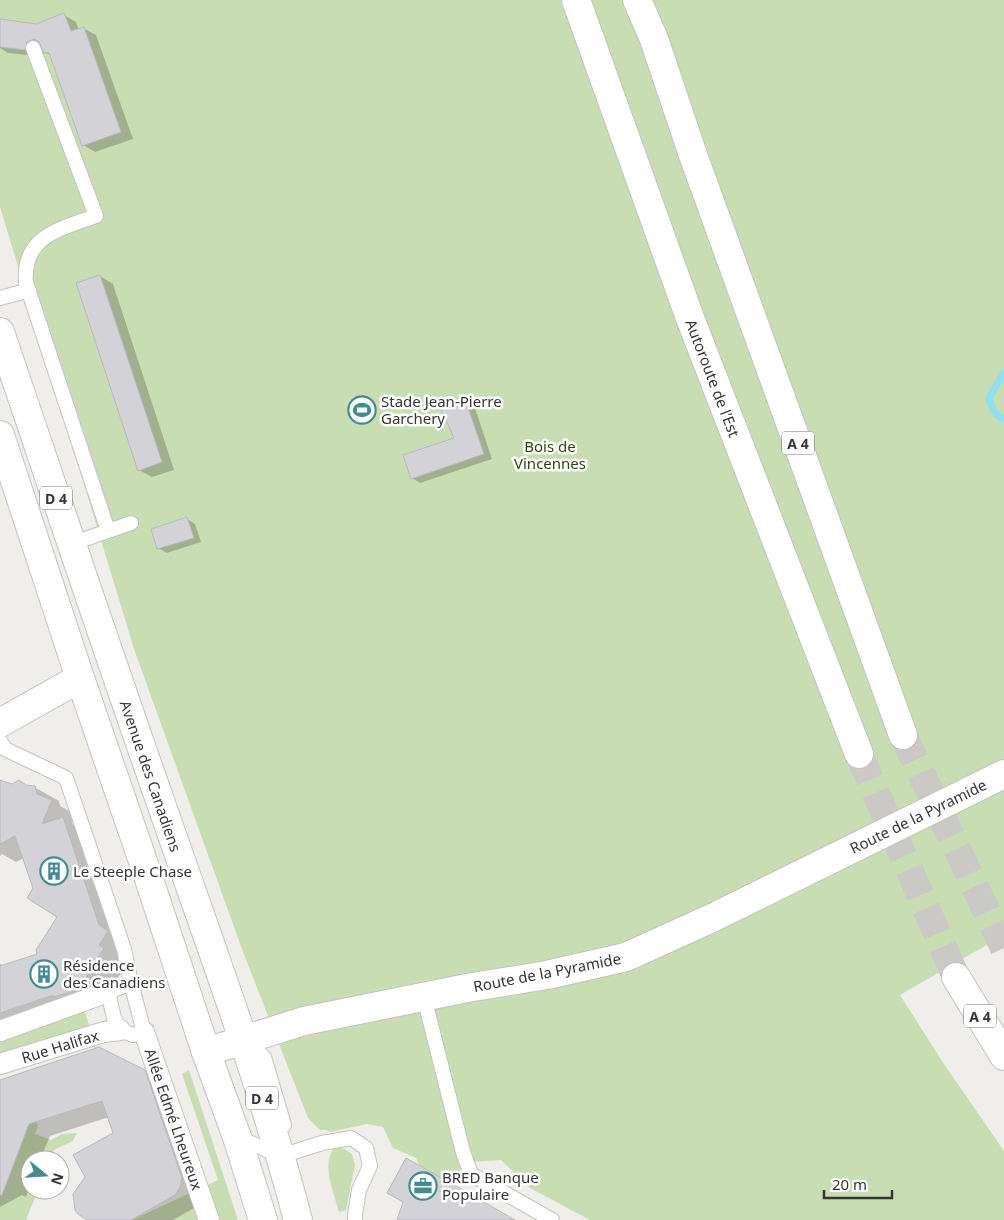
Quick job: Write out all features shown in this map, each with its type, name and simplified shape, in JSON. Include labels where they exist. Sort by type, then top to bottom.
[{"type":"main road","name":"Autoroute de l’Est","points":[[576,0],[690,318],[859,754]]},
{"type":"main road","name":"A 4","points":[[637,0],[654,40],[692,152],[903,735]]},
{"type":"main road","points":[[654,40],[655,0]]},
{"type":"main road","name":"Avenue des Canadiens","points":[[0,332],[111,663],[243,1039],[286,1155],[298,1220]]},
{"type":"main road","name":"D 4","points":[[0,435],[206,1052],[237,1136],[262,1218]]},
{"type":"main road","points":[[0,723],[80,678]]},
{"type":"main road","name":"Route de la Pyramide","points":[[206,1052],[299,1022],[467,988],[547,975],[626,957],[712,918],[1004,774]]},
{"type":"main road","name":"A 4","points":[[956,976],[1004,1056]]},
{"type":"street","points":[[0,1031],[108,992]]},
{"type":"street","name":"Rue Halifax","points":[[0,1064],[104,1032],[120,1030]]},
{"type":"street","name":"Allée Edmé Lheureux","points":[[144,1032],[207,1213]]},
{"type":"lane","points":[[33,48],[96,216],[66,227],[41,240],[30,253],[25,272],[29,290],[108,531]]},
{"type":"lane","points":[[0,298],[29,290]]},
{"type":"lane","points":[[71,544],[131,523]]},
{"type":"lane","name":"Allée Edmé Lheureux","points":[[0,741],[5,749],[66,778],[124,949],[144,1032],[133,1035],[120,1030]]},
{"type":"lane","points":[[120,1030],[114,1018],[108,992],[131,983]]},
{"type":"lane","points":[[424,997],[463,1152],[471,1174],[552,1220]]},
{"type":"lane","points":[[237,1136],[286,1155],[322,1142],[351,1138],[366,1148],[370,1166],[359,1190],[356,1220]]},
{"type":"lane","points":[[286,1155],[310,1220]]},
{"type":"green space","name":"Bois de Vincennes","points":[[0,0],[1004,0],[1004,935],[900,995],[944,1064],[1004,1151],[1004,1220],[590,1220],[530,1188],[501,1160],[472,1162],[429,1189],[416,1158],[393,1148],[383,1127],[367,1124],[330,1132],[320,1130],[308,1118],[243,952],[134,649],[0,207]]},
{"type":"green space","points":[[84,1009],[90,1028],[0,1055],[0,1036]]},
{"type":"green space","points":[[189,1070],[238,1220],[132,1220],[218,1180],[182,1074]]},
{"type":"green space","points":[[30,1120],[32,1123],[36,1121],[38,1126],[35,1134],[51,1140],[62,1134],[77,1133],[73,1141],[54,1150],[20,1150],[20,1200],[34,1200],[26,1220],[0,1220],[0,1184]]},
{"type":"green space","points":[[339,1147],[352,1154],[355,1165],[346,1210],[339,1212],[330,1179],[329,1162],[334,1148]]},
{"type":"building","points":[[64,13],[71,31],[84,27],[121,132],[82,146],[49,53],[44,53],[39,42],[34,39],[27,42],[25,50],[0,47],[0,19],[36,24]]},
{"type":"building","points":[[100,275],[162,462],[138,471],[76,283]]},
{"type":"building","points":[[464,396],[484,454],[411,479],[403,455],[454,438],[440,407]]},
{"type":"building","points":[[187,517],[194,538],[157,549],[151,529]]},
{"type":"building","points":[[0,780],[12,784],[19,780],[26,785],[35,786],[37,794],[52,800],[42,824],[63,817],[99,925],[108,931],[99,945],[104,948],[83,983],[71,992],[53,997],[53,995],[0,1013],[0,966],[37,954],[36,950],[57,917],[27,898],[33,888],[15,836],[0,844]]},
{"type":"building","points":[[99,1047],[145,1070],[182,1178],[180,1187],[175,1195],[131,1220],[87,1220],[78,1214],[75,1210],[73,1194],[85,1177],[73,1155],[113,1133],[102,1101],[29,1124],[2,1195],[0,1195],[0,1080]]},
{"type":"building","name":"BRED Banque Populaire","points":[[406,1158],[515,1220],[397,1220],[403,1202],[387,1193]]},
{"type":"waterway","points":[[1004,372],[989,398],[994,411],[1004,419]]},
{"type":"tunnel","points":[[903,735],[1004,948]]},
{"type":"tunnel","points":[[859,754],[956,977]]},
{"type":"place","name":"Stade Jean-Pierre Garchery","points":[[362,410]]},
{"type":"place","name":"Le Steeple Chase","points":[[54,871]]},
{"type":"place","name":"Résidence des Canadiens","points":[[44,974]]},
{"type":"place","name":"BRED Banque Populaire","points":[[423,1186]]}]
